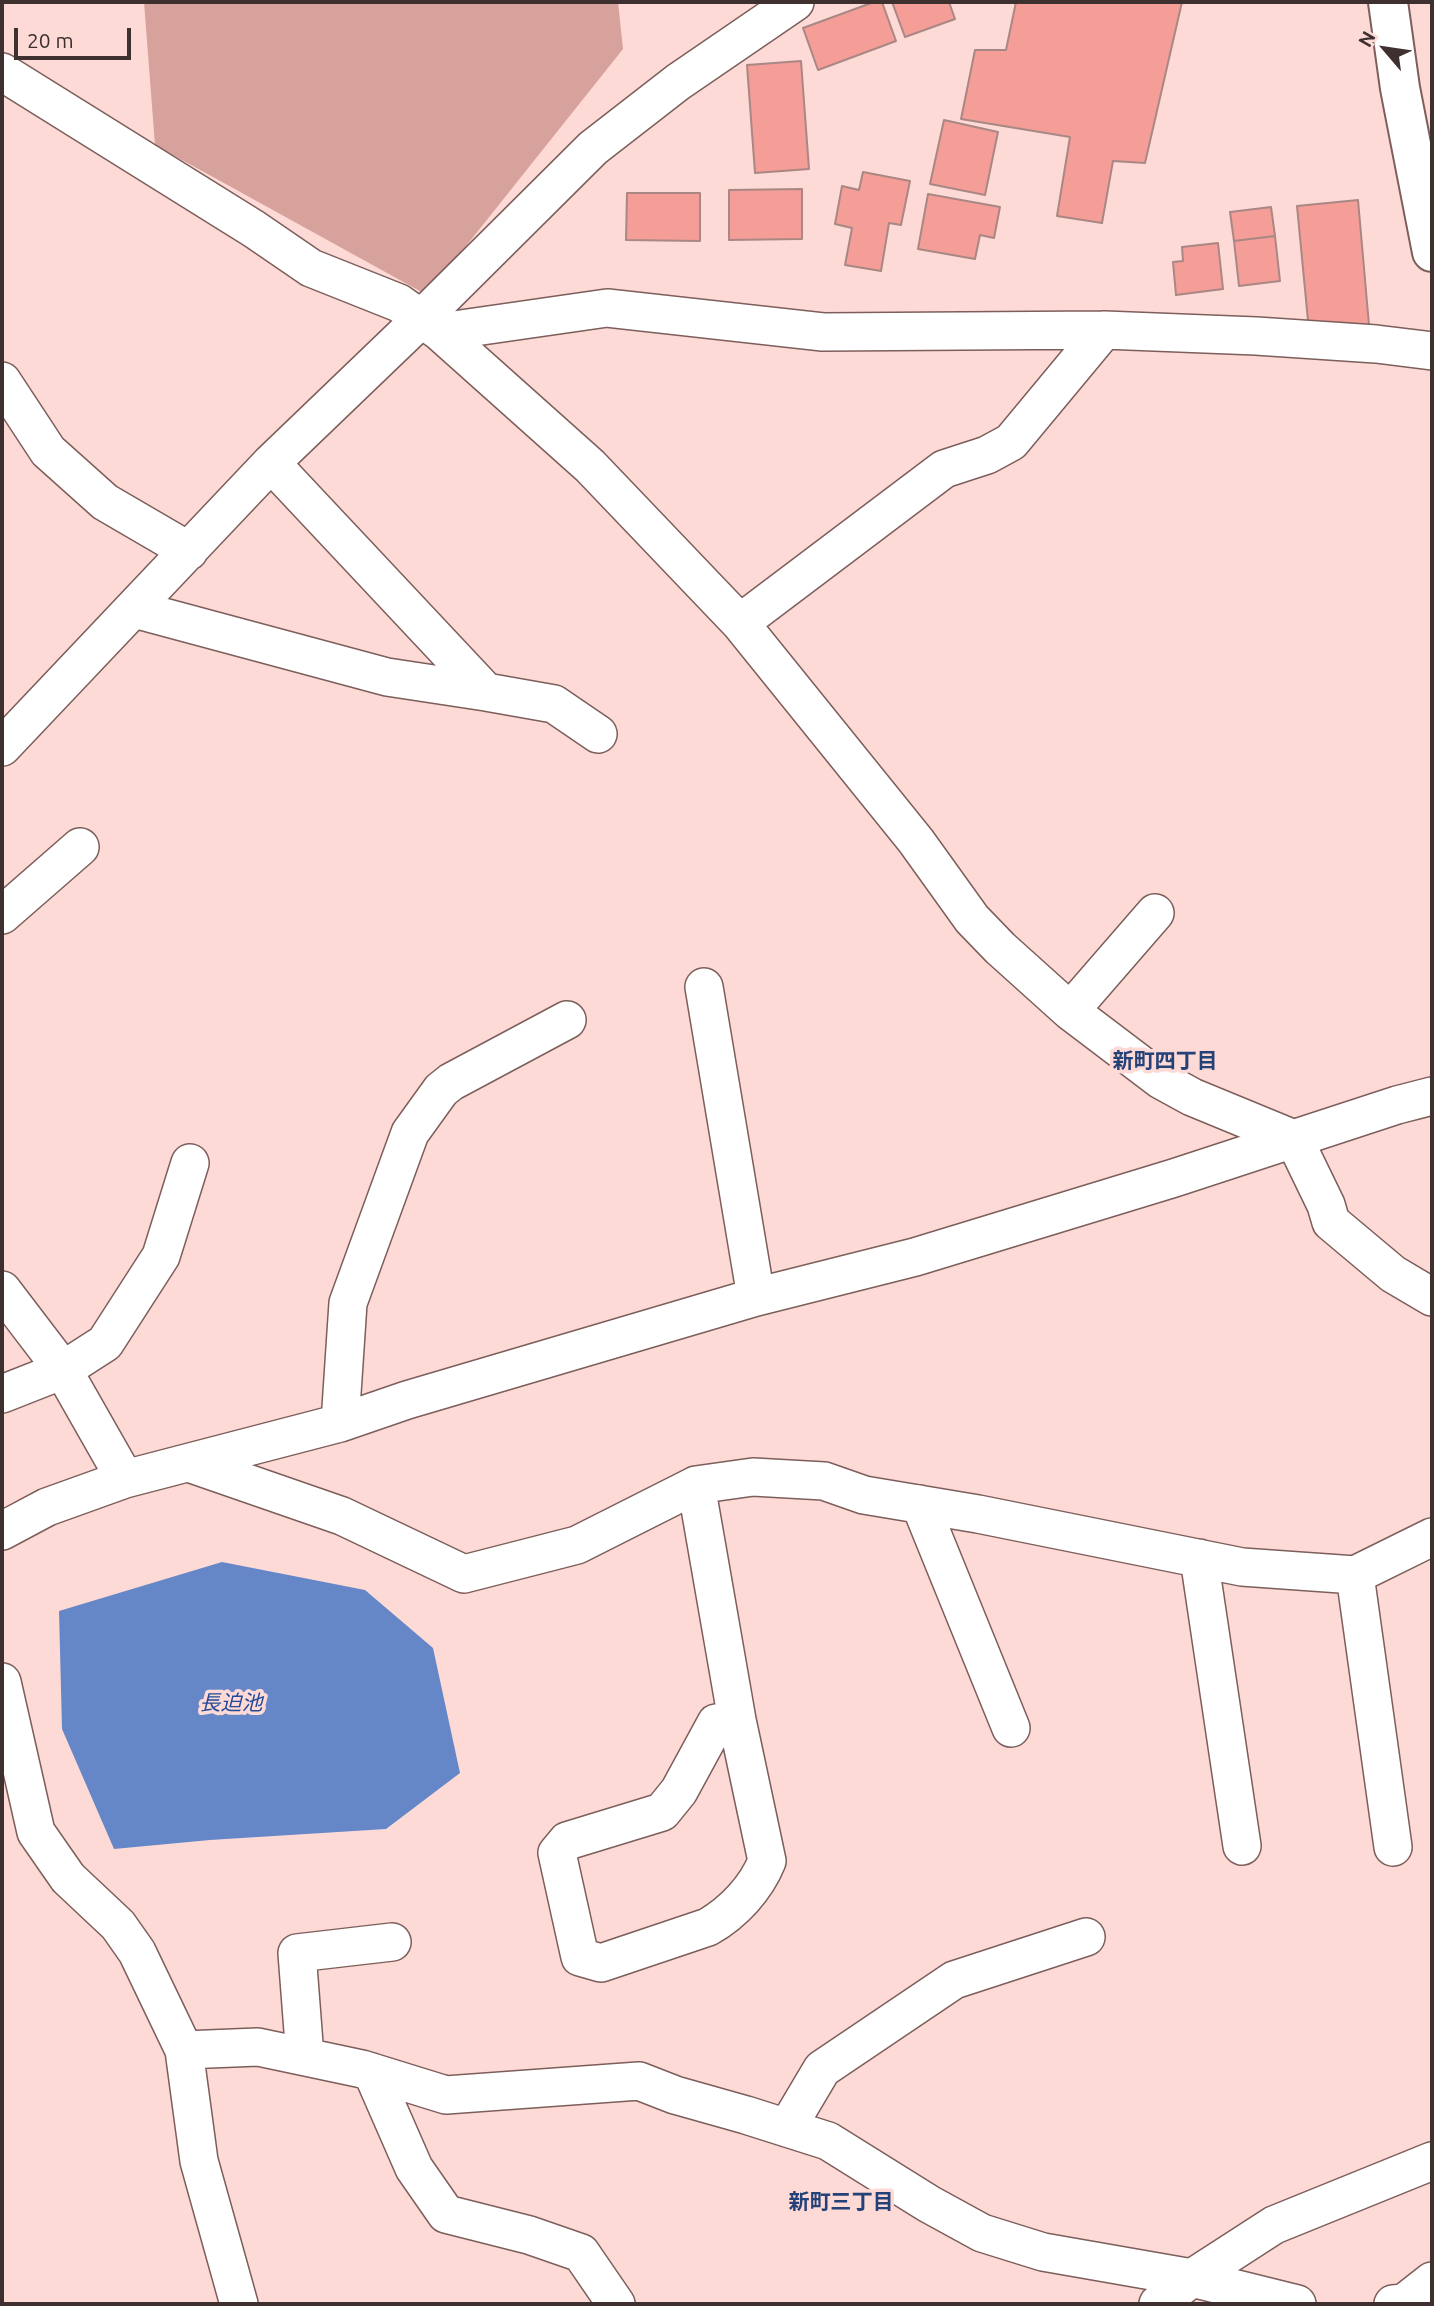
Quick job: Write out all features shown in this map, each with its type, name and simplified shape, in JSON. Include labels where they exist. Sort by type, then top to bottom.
[{"type":"street","points":[[2,747],[271,463],[431,325],[593,148],[678,82],[795,2]]},
{"type":"street","points":[[1388,2],[1400,88],[1432,252]]},
{"type":"street","points":[[2,72],[232,215],[311,268],[399,303],[431,325],[590,466],[740,623],[916,841],[972,919],[1000,947],[1070,1011],[1160,1080],[1192,1097],[1294,1139],[1326,1205],[1331,1222],[1393,1274],[1432,1297]]},
{"type":"street","points":[[431,325],[607,307],[823,332],[1104,330],[1255,336],[1376,344],[1432,351]]},
{"type":"street","points":[[740,623],[944,469],[987,455],[1011,442],[1104,330]]},
{"type":"street","points":[[2,381],[48,451],[105,502],[189,551]]},
{"type":"street","points":[[271,463],[486,692]]},
{"type":"street","points":[[134,609],[387,677],[554,704],[598,734]]},
{"type":"street","points":[[2,915],[80,847]]},
{"type":"street","points":[[1070,1011],[1155,913]]},
{"type":"street","points":[[704,987],[756,1297]]},
{"type":"street","points":[[340,1423],[348,1303],[410,1133],[441,1090],[451,1082],[567,1020]]},
{"type":"street","points":[[2,1531],[47,1507],[125,1479],[340,1423],[407,1399],[756,1297],[915,1257],[1432,1096]]},
{"type":"street","points":[[2,1394],[63,1370],[105,1343],[162,1256],[190,1163]]},
{"type":"street","points":[[2,1290],[63,1370],[125,1479]]},
{"type":"street","points":[[189,1462],[342,1516],[464,1574],[577,1545],[696,1485],[753,1477],[824,1481],[864,1495],[1242,1567],[1355,1575],[1432,1536]]},
{"type":"street","points":[[696,1485],[737,1720],[767,1861],[759,1880],[722,1918],[708,1927],[601,1963],[580,1957],[557,1853],[567,1842],[662,1812],[679,1791],[716,1723],[737,1720]]},
{"type":"street","points":[[919,1504],[1011,1728]]},
{"type":"street","points":[[1199,1558],[1242,1846]]},
{"type":"street","points":[[1355,1575],[1393,1847]]},
{"type":"street","points":[[2,1682],[36,1832],[68,1878],[118,1925],[137,1952],[184,2050],[199,2161],[239,2304]]},
{"type":"street","points":[[787,2128],[822,2069],[954,1980],[1086,1937]]},
{"type":"street","points":[[305,2057],[297,1953],[392,1942]]},
{"type":"street","points":[[184,2050],[258,2047],[372,2072],[446,2095],[639,2081],[675,2095],[828,2141],[929,2204],[982,2233],[1043,2252],[1192,2277],[1297,2304]]},
{"type":"street","points":[[372,2072],[414,2168],[446,2214],[529,2235],[581,2253],[616,2304]]},
{"type":"street","points":[[1158,2304],[1192,2277],[1274,2225],[1432,2161]]},
{"type":"street","points":[[1393,2304],[1404,2303],[1432,2281]]},
{"type":"shaded area","points":[[144,2],[618,2],[623,49],[427,295],[155,145]]},
{"type":"water","name":"長迫池","points":[[222,1562],[365,1590],[433,1648],[460,1773],[386,1829],[114,1849],[62,1729],[59,1611]]},
{"type":"building","points":[[874,2],[882,2],[896,41],[818,70],[803,28]]},
{"type":"building","points":[[892,2],[949,2],[955,19],[905,37]]},
{"type":"building","points":[[1016,2],[1182,2],[1145,163],[1113,161],[1102,223],[1057,216],[1070,137],[961,119],[975,50],[1006,50]]},
{"type":"building","points":[[801,61],[809,169],[755,173],[747,65]]},
{"type":"building","points":[[944,120],[998,132],[985,195],[930,184]]},
{"type":"building","points":[[863,172],[910,181],[901,225],[889,223],[881,271],[845,265],[852,228],[835,224],[842,186],[859,190]]},
{"type":"building","points":[[802,189],[802,239],[729,240],[729,190]]},
{"type":"building","points":[[627,193],[700,193],[700,241],[626,240]]},
{"type":"building","points":[[928,194],[1000,207],[994,238],[980,235],[975,259],[918,249]]},
{"type":"building","points":[[1358,200],[1369,325],[1309,331],[1297,206]]},
{"type":"building","points":[[1271,207],[1275,236],[1234,241],[1230,212]]},
{"type":"building","points":[[1275,236],[1280,281],[1239,286],[1234,241]]},
{"type":"building","points":[[1218,243],[1223,289],[1176,295],[1173,262],[1183,261],[1182,247]]},
{"type":"district","name":"新町四丁目","points":[[1165,1061]]},
{"type":"district","name":"新町三丁目","points":[[841,2202]]}]
